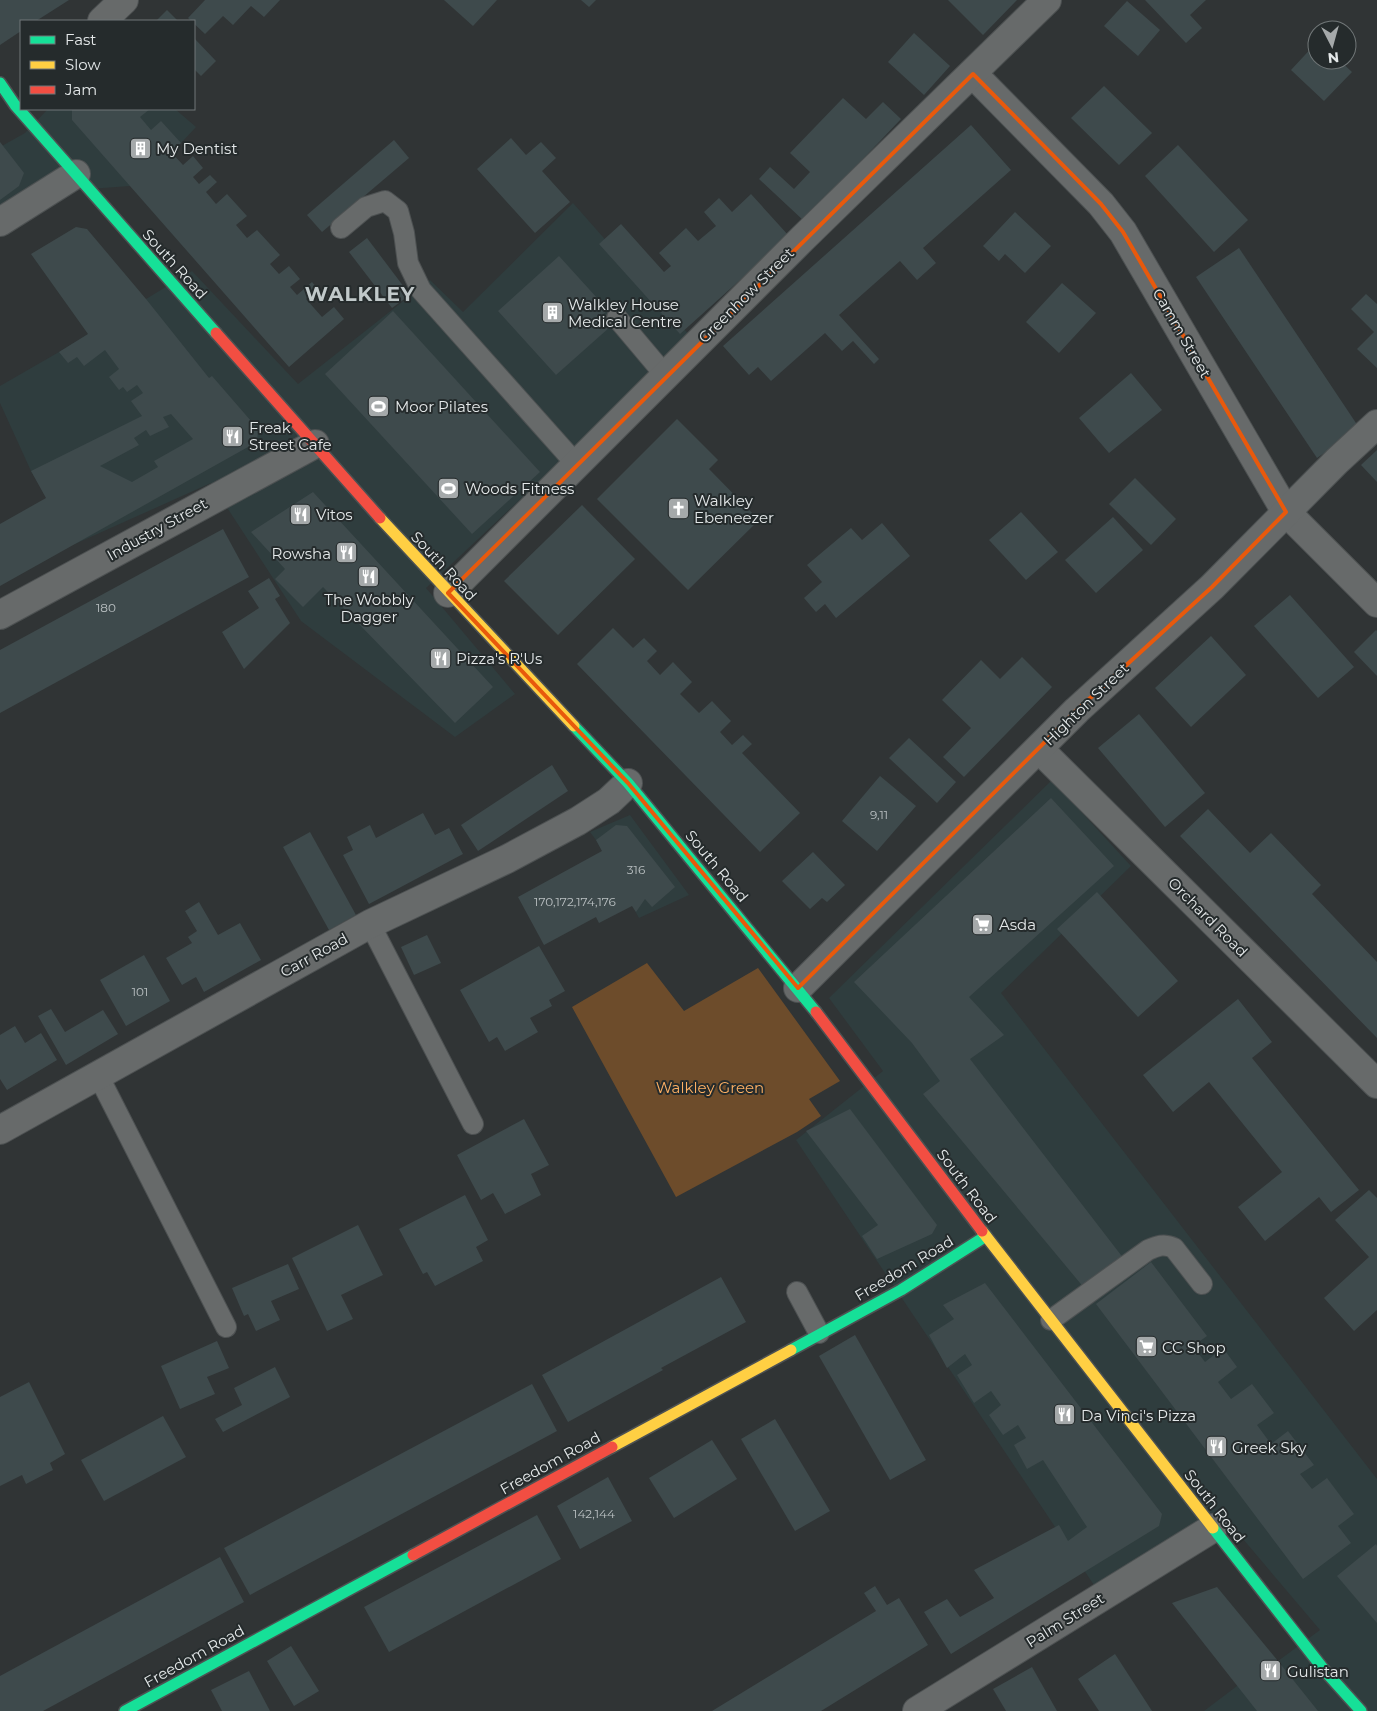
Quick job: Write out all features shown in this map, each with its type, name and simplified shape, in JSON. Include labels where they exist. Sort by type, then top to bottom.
[{"type":"street","points":[[103,20],[124,0]]},
{"type":"street","name":"Greenhow Street","points":[[448,593],[577,465],[665,374],[1047,0]]},
{"type":"street","name":"Camm Street","points":[[973,74],[1101,204],[1123,232],[1286,512],[1377,603]]},
{"type":"street","name":"South Road","points":[[12,95],[20,105]]},
{"type":"street","name":"South Road","points":[[24,110],[76,174],[448,593],[628,783],[798,988],[1051,1320],[1325,1671],[1361,1711]]},
{"type":"street","points":[[0,222],[76,174]]},
{"type":"street","name":"Highton Street","points":[[798,988],[878,906],[1077,710],[1212,587],[1337,461],[1377,424]]},
{"type":"street","name":"Industry Street","points":[[0,615],[315,444]]},
{"type":"street","name":"Orchard Road","points":[[1038,749],[1377,1084]]},
{"type":"street","name":"Carr Road","points":[[0,1130],[370,924],[507,859],[578,821],[609,801],[628,783]]},
{"type":"street","name":"Freedom Road","points":[[124,1711],[901,1290],[986,1236]]},
{"type":"street","name":"Palm Street","points":[[917,1711],[1213,1528]]},
{"type":"lane","points":[[341,228],[366,206],[385,201],[398,211],[404,234],[408,263],[421,290],[577,465]]},
{"type":"lane","points":[[617,318],[665,374]]},
{"type":"lane","points":[[370,924],[473,1124]]},
{"type":"lane","points":[[98,1075],[226,1326]]},
{"type":"lane","points":[[1051,1320],[1148,1250],[1159,1245],[1167,1244],[1174,1248],[1202,1284]]},
{"type":"lane","points":[[797,1292],[819,1333]]},
{"type":"highlighted area","points":[[973,74],[1101,204],[1123,232],[1286,512],[1212,587],[1077,710],[798,988],[628,783],[448,593]]},
{"type":"shaded area","points":[[47,110],[176,110],[196,127],[181,143],[130,186],[62,191],[0,229],[0,147],[25,133]]},
{"type":"shaded area","points":[[573,203],[692,338],[426,588],[515,694],[455,737],[301,621],[211,483],[75,544],[31,471],[0,403],[0,386],[192,271],[298,384],[430,280],[463,312]]},
{"type":"shaded area","points":[[1052,780],[1131,866],[1001,993],[1377,1479],[1377,1711],[1204,1711],[1237,1686],[1278,1661],[1320,1630],[1232,1526],[1108,1606],[796,1140],[883,1071],[829,998]]},
{"type":"shaded area","points":[[630,815],[689,895],[639,918],[590,832]]},
{"type":"green space","name":"Walkley Green","points":[[647,963],[684,1011],[758,968],[840,1081],[809,1099],[821,1116],[797,1132],[676,1197],[572,1007]]},
{"type":"building","points":[[0,0],[69,0],[38,20],[20,20],[20,32],[0,45]]},
{"type":"building","points":[[205,0],[280,0],[264,17],[251,6],[233,25],[223,16],[205,34],[195,25],[195,20],[188,18]]},
{"type":"building","points":[[444,0],[497,0],[473,26]]},
{"type":"building","points":[[581,0],[596,0],[589,7]]},
{"type":"building","points":[[948,0],[1017,0],[983,35]]},
{"type":"building","points":[[1145,0],[1206,0],[1190,15],[1202,28],[1186,43]]},
{"type":"building","points":[[1127,1],[1160,30],[1138,56],[1104,26]]},
{"type":"building","points":[[167,10],[177,20],[157,20]]},
{"type":"building","points":[[914,33],[950,66],[924,95],[888,62]]},
{"type":"building","points":[[195,39],[216,61],[201,76],[195,70]]},
{"type":"building","points":[[1307,53],[1307,70],[1350,70],[1352,72],[1324,101],[1291,70]]},
{"type":"building","points":[[1104,86],[1152,133],[1119,165],[1071,118]]},
{"type":"building","points":[[843,98],[866,119],[883,102],[901,119],[804,221],[759,179],[770,167],[794,189],[810,172],[790,153]]},
{"type":"building","points":[[72,110],[149,110],[140,117],[151,130],[161,121],[181,143],[171,152],[183,165],[193,156],[203,168],[193,177],[199,184],[210,175],[217,182],[206,192],[216,204],[227,194],[247,216],[236,225],[247,238],[257,230],[280,255],[270,264],[279,274],[289,266],[300,279],[290,287],[297,295],[312,282],[318,289],[306,299],[322,317],[334,307],[344,319],[289,367],[72,120]]},
{"type":"building","points":[[971,125],[1011,170],[923,248],[936,263],[917,280],[900,261],[839,315],[879,359],[874,364],[853,341],[842,351],[825,333],[771,381],[758,367],[749,375],[723,346]]},
{"type":"building","points":[[511,138],[526,155],[541,142],[556,158],[542,171],[570,202],[535,233],[477,169]]},
{"type":"building","points":[[394,140],[409,158],[322,232],[307,215]]},
{"type":"building","points":[[0,142],[24,173],[19,186],[0,200]]},
{"type":"building","points":[[1178,145],[1248,220],[1214,252],[1145,176]]},
{"type":"building","points":[[751,194],[789,236],[680,334],[599,244],[621,224],[664,272],[671,266],[659,253],[686,228],[698,241],[716,226],[704,212],[719,198],[732,212]]},
{"type":"building","points":[[1015,212],[1051,246],[1025,273],[1005,254],[999,261],[983,246]]},
{"type":"building","points":[[76,227],[87,229],[209,378],[212,376],[258,429],[257,442],[0,586],[0,524],[46,498],[31,471],[142,416],[131,401],[143,393],[137,385],[127,392],[123,387],[119,390],[109,377],[119,369],[105,350],[84,366],[77,357],[68,363],[59,352],[88,334],[31,254]],"holes":[[[171,414],[193,439],[154,461],[158,467],[132,482],[100,466],[139,445],[134,438],[146,430],[150,436],[169,427],[163,417]]]},
{"type":"building","points":[[367,238],[410,295],[392,308],[349,252]]},
{"type":"building","points":[[1239,248],[1360,429],[1317,458],[1196,277]]},
{"type":"building","name":"Walkley House Medical Centre","points":[[559,256],[608,310],[601,316],[610,327],[556,375],[498,311]]},
{"type":"building","points":[[1062,283],[1096,313],[1059,353],[1026,322]]},
{"type":"building","points":[[1366,294],[1377,304],[1377,368],[1357,349],[1374,332],[1351,309]]},
{"type":"building","points":[[393,311],[540,472],[472,534],[325,374]]},
{"type":"building","points":[[1131,373],[1162,410],[1109,453],[1079,418]]},
{"type":"building","name":"Walkley Ebeneezer","points":[[677,419],[718,460],[709,469],[759,520],[688,590],[597,499]]},
{"type":"building","points":[[1377,450],[1377,482],[1361,465]]},
{"type":"building","points":[[1135,478],[1176,519],[1151,545],[1109,504]]},
{"type":"building","points":[[313,492],[493,687],[455,723],[323,587],[303,607],[275,579],[285,569],[251,532]]},
{"type":"building","points":[[582,505],[635,559],[558,635],[504,581]]},
{"type":"building","points":[[1021,512],[1058,552],[1026,580],[989,540]]},
{"type":"building","points":[[1113,517],[1143,550],[1096,593],[1065,560]]},
{"type":"building","points":[[882,523],[910,556],[836,618],[825,604],[816,612],[804,598],[822,582],[807,565],[851,528],[862,540]]},
{"type":"building","points":[[223,529],[249,577],[0,713],[0,650]]},
{"type":"building","points":[[269,578],[280,596],[275,599],[290,623],[244,669],[222,632],[259,608],[248,591]]},
{"type":"building","points":[[1290,595],[1354,667],[1318,698],[1254,626]]},
{"type":"building","points":[[613,628],[633,648],[644,638],[657,651],[647,661],[660,675],[673,662],[692,682],[680,694],[699,713],[712,701],[731,721],[720,732],[732,745],[743,735],[752,744],[742,753],[800,813],[760,852],[577,664]]},
{"type":"building","points":[[1377,631],[1377,676],[1354,652]]},
{"type":"building","points":[[1211,636],[1246,675],[1191,727],[1155,688]]},
{"type":"building","points":[[1022,657],[1052,687],[964,777],[943,757],[971,728],[942,700],[981,660],[1000,679]]},
{"type":"building","points":[[1139,714],[1205,793],[1165,827],[1098,748]]},
{"type":"building","points":[[909,738],[956,782],[937,803],[889,758]]},
{"type":"building","points":[[552,765],[568,791],[478,851],[461,825]]},
{"type":"building","points":[[880,776],[916,806],[877,851],[842,821]]},
{"type":"building","name":"Asda","points":[[1051,798],[1114,866],[969,997],[1004,1035],[970,1059],[1124,1259],[1085,1289],[923,1094],[940,1081],[912,1043],[854,982]]},
{"type":"building","points":[[1208,809],[1250,853],[1271,833],[1321,885],[1312,894],[1377,962],[1377,1038],[1180,836]]},
{"type":"building","points":[[423,813],[435,835],[449,828],[463,854],[369,904],[343,855],[353,850],[347,837],[370,825],[376,838]]},
{"type":"building","points":[[616,825],[627,826],[675,887],[652,907],[645,899],[636,912],[632,906],[599,923],[596,917],[544,945],[518,897],[602,851],[596,840]]},
{"type":"building","points":[[310,832],[356,915],[329,930],[283,847]]},
{"type":"building","points":[[813,852],[845,885],[827,902],[822,898],[810,909],[782,881]]},
{"type":"building","points":[[1097,892],[1178,981],[1138,1017],[1057,929]]},
{"type":"building","points":[[199,902],[218,935],[240,923],[261,960],[204,992],[196,977],[182,985],[166,958],[192,943],[188,937],[197,931],[185,911]]},
{"type":"building","points":[[427,935],[441,963],[414,975],[401,947]]},
{"type":"building","points":[[539,946],[565,991],[549,1000],[552,1006],[530,1018],[538,1032],[505,1051],[497,1037],[489,1042],[460,990]]},
{"type":"building","points":[[144,955],[170,1001],[126,1026],[100,980]]},
{"type":"building","points":[[1238,999],[1272,1042],[1252,1058],[1359,1190],[1331,1212],[1319,1197],[1265,1241],[1238,1207],[1282,1172],[1209,1082],[1173,1112],[1143,1075]]},
{"type":"building","points":[[51,1009],[65,1032],[103,1010],[118,1034],[66,1065],[38,1016]]},
{"type":"building","points":[[15,1026],[25,1043],[41,1033],[57,1060],[7,1090],[0,1079],[0,1035]]},
{"type":"building","points":[[850,1109],[937,1225],[932,1234],[877,1259],[862,1236],[878,1225],[806,1131]]},
{"type":"building","points":[[524,1119],[549,1165],[531,1174],[541,1195],[505,1214],[493,1193],[481,1200],[457,1155]]},
{"type":"building","points":[[1369,1190],[1377,1198],[1377,1310],[1354,1331],[1324,1298],[1369,1257],[1335,1220]]},
{"type":"building","points":[[465,1195],[488,1240],[476,1247],[483,1261],[435,1286],[427,1272],[423,1274],[399,1229]]},
{"type":"building","points":[[358,1225],[383,1275],[341,1295],[353,1319],[327,1331],[292,1258]]},
{"type":"building","points":[[1151,1262],[1207,1336],[1193,1346],[1205,1362],[1223,1348],[1237,1367],[1218,1382],[1231,1399],[1252,1384],[1274,1413],[1257,1425],[1271,1444],[1288,1431],[1314,1465],[1300,1474],[1312,1489],[1327,1478],[1354,1514],[1338,1526],[1351,1543],[1303,1579],[1096,1304]]},
{"type":"building","points":[[288,1264],[299,1289],[271,1301],[280,1320],[256,1331],[248,1314],[244,1316],[232,1288]]},
{"type":"building","points":[[721,1277],[746,1322],[661,1368],[663,1370],[568,1422],[542,1375]]},
{"type":"building","points":[[985,1283],[1162,1514],[1159,1526],[951,1654],[924,1612],[947,1599],[960,1617],[994,1598],[974,1570],[1059,1525],[1068,1541],[1087,1527],[1043,1460],[1027,1469],[1014,1445],[1026,1438],[1018,1425],[1003,1435],[989,1415],[1001,1405],[991,1391],[974,1403],[957,1375],[972,1365],[965,1354],[947,1368],[929,1335],[954,1319],[943,1305]]},
{"type":"building","points":[[855,1335],[926,1460],[890,1480],[819,1356]]},
{"type":"building","points":[[217,1341],[229,1368],[207,1377],[215,1394],[180,1409],[161,1366]]},
{"type":"building","points":[[275,1367],[290,1397],[223,1432],[215,1419],[242,1405],[234,1388]]},
{"type":"building","points":[[29,1382],[65,1454],[50,1463],[53,1470],[26,1484],[22,1475],[0,1486],[0,1397]]},
{"type":"building","points":[[532,1384],[557,1431],[250,1595],[224,1548]]},
{"type":"building","points":[[163,1416],[186,1457],[104,1501],[81,1460]]},
{"type":"building","points":[[775,1419],[830,1511],[795,1531],[741,1439]]},
{"type":"building","points":[[712,1440],[737,1479],[674,1518],[649,1478]]},
{"type":"building","points":[[608,1477],[632,1521],[580,1549],[557,1506]]},
{"type":"building","points":[[537,1515],[561,1559],[389,1652],[364,1607]]},
{"type":"building","points":[[1376,1544],[1377,1546],[1377,1623],[1337,1576]]},
{"type":"building","points":[[220,1557],[244,1602],[43,1711],[0,1711],[0,1676]]},
{"type":"building","points":[[875,1586],[887,1605],[899,1598],[928,1645],[821,1711],[712,1711],[876,1611],[864,1593]]},
{"type":"building","points":[[1217,1587],[1318,1711],[1257,1711],[1172,1603]]},
{"type":"building","points":[[291,1646],[319,1691],[294,1706],[267,1661]]},
{"type":"building","points":[[1115,1654],[1152,1711],[1099,1711],[1078,1679]]},
{"type":"building","points":[[1032,1667],[1057,1711],[1006,1711],[993,1689]]},
{"type":"building","points":[[249,1671],[270,1711],[222,1711],[211,1690]]},
{"type":"traffic: fast","points":[[0,83],[15,105],[216,333]]},
{"type":"traffic: fast","points":[[574,726],[628,783],[816,1012]]},
{"type":"traffic: fast","points":[[791,1350],[901,1290],[986,1236]]},
{"type":"traffic: fast","points":[[1213,1528],[1325,1671],[1361,1711]]},
{"type":"traffic: fast","points":[[125,1711],[413,1555]]},
{"type":"traffic: slow","points":[[380,518],[574,726]]},
{"type":"traffic: slow","points":[[982,1231],[1213,1528]]},
{"type":"traffic: slow","points":[[612,1447],[791,1350]]},
{"type":"traffic: jam","points":[[216,333],[380,518]]},
{"type":"traffic: jam","points":[[816,1012],[982,1231]]},
{"type":"traffic: jam","points":[[413,1555],[612,1447]]},
{"type":"place","name":"My Dentist","points":[[140,148]]},
{"type":"place","name":"Walkley House Medical Centre","points":[[552,313]]},
{"type":"place","name":"Moor Pilates","points":[[379,406]]},
{"type":"place","name":"Freak Street Cafe","points":[[233,436]]},
{"type":"place","name":"Woods Fitness","points":[[449,488]]},
{"type":"place","name":"Walkley Ebeneezer","points":[[678,509]]},
{"type":"place","name":"Vitos","points":[[300,514]]},
{"type":"place","name":"Rowsha","points":[[347,553]]},
{"type":"place","name":"The Wobbly Dagger","points":[[369,576]]},
{"type":"place","name":"Pizza's R'Us","points":[[440,658]]},
{"type":"place","name":"Asda","points":[[983,924]]},
{"type":"place","name":"CC Shop","points":[[1146,1347]]},
{"type":"place","name":"Da Vinci's Pizza","points":[[1065,1415]]},
{"type":"place","name":"Greek Sky","points":[[1216,1447]]},
{"type":"place","name":"Gulistan","points":[[1271,1671]]},
{"type":"district","name":"WALKLEY","points":[[360,294]]}]
